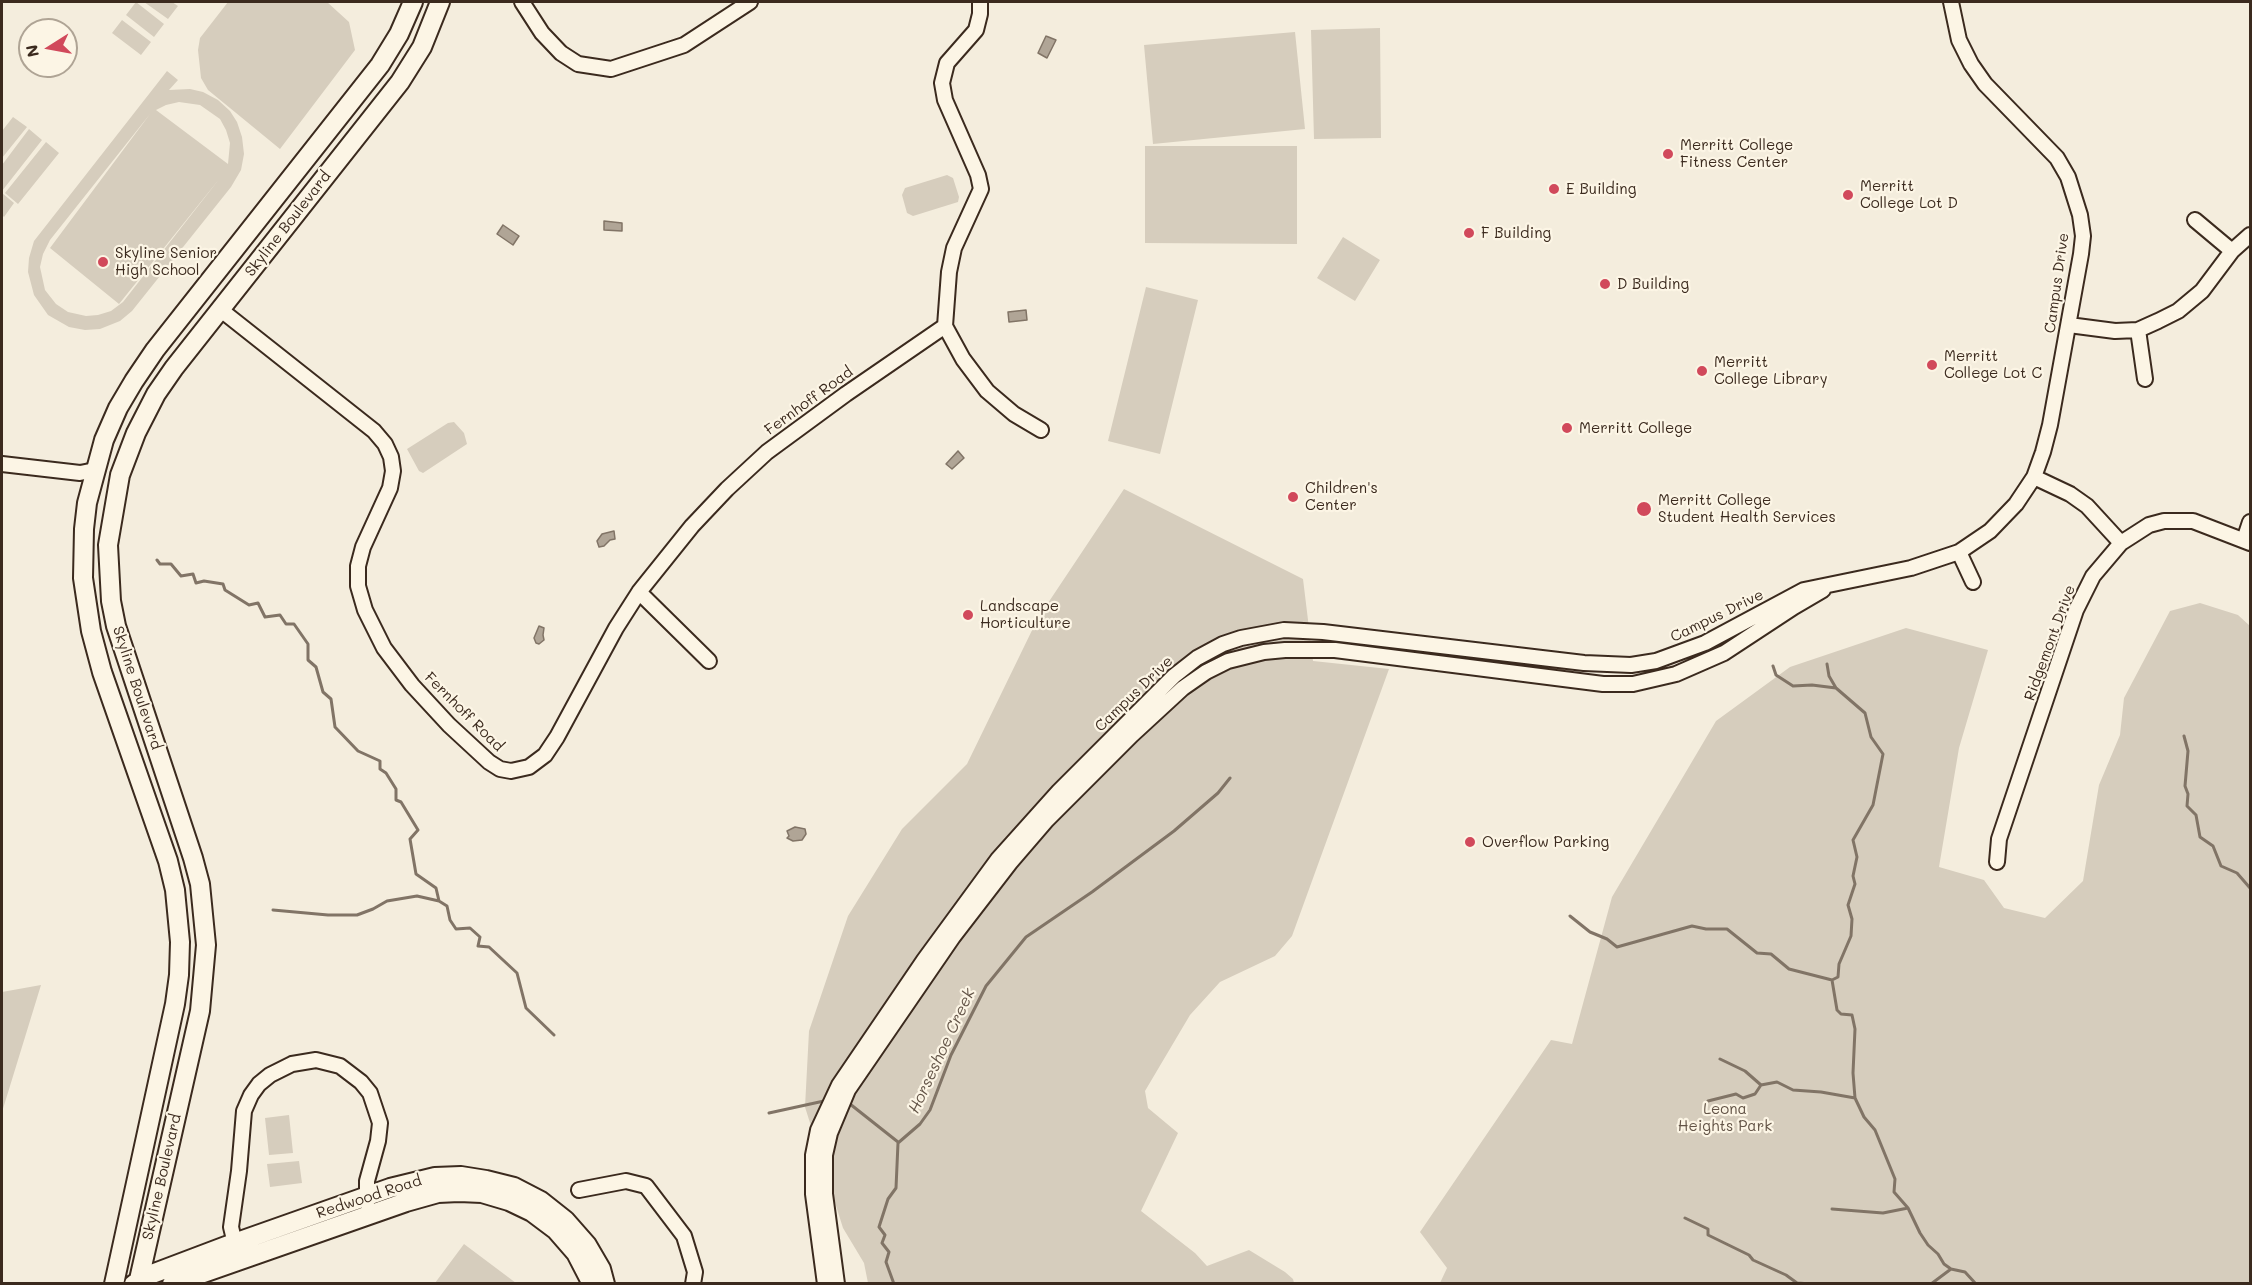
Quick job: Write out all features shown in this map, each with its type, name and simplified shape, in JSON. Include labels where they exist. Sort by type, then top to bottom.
[{"type":"main road","name":"Skyline Boulevard","points":[[114,1284],[175,1004],[180,942],[177,907],[168,861],[102,672],[89,622],[83,578],[87,503],[107,433],[134,381],[155,350],[380,65],[399,34],[413,2]]},
{"type":"main road","name":"Skyline Boulevard","points":[[137,1282],[200,1011],[206,945],[200,884],[193,858],[116,626],[108,545],[120,475],[136,433],[156,394],[174,368],[400,82],[422,47],[440,2]]},
{"type":"main road","points":[[95,470],[120,475]]},
{"type":"main road","name":"Redwood Road","points":[[172,1284],[236,1252],[367,1196],[435,1177],[461,1176],[514,1187],[541,1201],[565,1220],[587,1245],[605,1284]]},
{"type":"main road","name":"Redwood Road","points":[[137,1282],[184,1262],[236,1252],[438,1194],[459,1192],[482,1193],[509,1201],[532,1212],[556,1230],[576,1253],[592,1284]]},
{"type":"main road","points":[[148,1238],[157,1258],[184,1262]]},
{"type":"street","points":[[522,2],[542,33],[561,53],[578,64],[610,69],[684,45],[750,2]]},
{"type":"street","points":[[980,2],[976,30],[947,63],[942,83],[945,100],[978,175],[981,189],[954,248],[945,326],[963,360],[987,392],[1014,414],[1041,430]]},
{"type":"street","name":"Campus Drive","points":[[825,1284],[818,1177],[838,1110],[870,1049],[931,950],[999,859],[1059,791],[1174,676],[1197,658],[1223,644],[1262,633],[1284,630],[1323,632],[1584,663],[1631,665],[1677,655],[1705,643],[1804,590],[1911,568],[1959,552],[1990,531],[2016,504],[2034,477],[2050,425],[2083,236],[2076,196],[2068,177],[2057,158],[1985,84],[1971,64],[1959,40],[1951,2]]},
{"type":"street","points":[[2195,220],[2232,251]]},
{"type":"street","points":[[2069,325],[2115,331],[2138,330],[2178,311],[2202,291],[2232,251],[2250,235]]},
{"type":"street","name":"Fernhoff Road","points":[[221,309],[374,431],[385,444],[391,457],[393,471],[390,488],[363,547],[358,566],[358,586],[365,610],[384,648],[412,685],[449,725],[489,762],[500,769],[511,771],[529,767],[545,755],[616,628],[639,592],[692,526],[767,452],[945,326]]},
{"type":"street","points":[[2138,330],[2145,379]]},
{"type":"street","points":[[2,464],[80,473],[95,470]]},
{"type":"street","points":[[2034,477],[2070,494],[2087,506],[2121,543]]},
{"type":"street","name":"Ridgemont Drive","points":[[1997,862],[1999,839],[2076,610],[2093,576],[2121,543],[2149,525],[2163,521],[2193,521],[2247,542]]},
{"type":"street","points":[[2247,542],[2250,522]]},
{"type":"street","points":[[1959,552],[1973,582]]},
{"type":"street","name":"Campus Drive","points":[[870,1049],[975,909],[1047,820],[1183,688],[1206,672],[1228,661],[1264,652],[1321,649],[1581,681],[1633,684],[1676,674],[1724,653],[1794,607],[1833,585]]},
{"type":"street","points":[[639,592],[709,661]]},
{"type":"street","points":[[236,1252],[231,1227],[240,1171],[244,1111],[259,1084],[270,1075],[292,1064],[316,1060],[340,1066],[361,1082],[370,1093],[380,1123],[378,1141],[367,1181],[367,1215]]},
{"type":"street","name":"Campus Drive","points":[[818,1177],[837,1284]]},
{"type":"street","points":[[579,1190],[626,1181],[646,1186],[684,1236],[695,1272],[693,1284]]},
{"type":"green space","points":[[136,2],[164,24],[154,37],[126,15]]},
{"type":"green space","points":[[144,2],[172,2],[178,6],[168,19]]},
{"type":"green space","points":[[228,2],[327,2],[349,22],[355,50],[280,149],[208,90],[201,78],[198,50],[200,38]]},
{"type":"green space","points":[[122,20],[151,42],[141,55],[112,33]]},
{"type":"green space","points":[[1380,28],[1381,138],[1314,139],[1311,30]]},
{"type":"green space","points":[[1295,32],[1305,129],[1153,144],[1144,45]]},
{"type":"green space","points":[[167,71],[178,80],[169,90],[190,89],[203,92],[218,100],[230,111],[237,122],[244,154],[241,170],[231,187],[132,311],[120,321],[100,329],[85,330],[69,327],[48,315],[34,295],[28,272],[34,241]],"holes":[[[179,102],[200,105],[220,119],[230,143],[228,164],[156,110]],[[150,114],[50,248],[119,304],[220,178],[123,302],[111,311],[98,315],[86,316],[68,312],[56,304],[45,290],[40,267],[43,254],[50,240]]]},
{"type":"green space","points":[[13,117],[27,127],[2,158],[2,131]]},
{"type":"green space","points":[[29,129],[42,140],[2,191],[2,165]]},
{"type":"green space","points":[[46,142],[59,153],[18,204],[5,193]]},
{"type":"green space","points":[[1145,146],[1297,146],[1297,244],[1145,243]]},
{"type":"green space","points":[[947,175],[953,178],[959,197],[958,202],[913,216],[907,213],[902,195],[905,188]]},
{"type":"green space","points":[[2,193],[14,203],[4,217],[2,215]]},
{"type":"green space","points":[[1343,237],[1380,260],[1355,301],[1317,278]]},
{"type":"green space","points":[[1146,287],[1198,300],[1160,454],[1108,441]]},
{"type":"green space","points":[[454,422],[464,433],[467,444],[423,473],[419,471],[407,449],[448,423]]},
{"type":"green space","points":[[1124,489],[1303,579],[1313,661],[1389,669],[1292,936],[1275,956],[1220,982],[1190,1015],[1145,1091],[1148,1108],[1178,1133],[1141,1211],[1195,1253],[1207,1266],[1249,1250],[1285,1272],[1294,1283],[868,1283],[864,1263],[843,1228],[805,1107],[809,1031],[848,916],[902,829],[967,764],[1038,618]]},
{"type":"green space","name":"Leona Heights Park","points":[[2200,603],[2238,615],[2250,626],[2250,1283],[1440,1283],[1447,1268],[1420,1232],[1551,1040],[1572,1044],[1612,897],[1716,721],[1790,667],[1906,628],[1988,650],[1959,748],[1939,867],[1984,880],[2004,908],[2045,918],[2083,881],[2099,785],[2120,735],[2124,698],[2170,611]]},
{"type":"green space","points":[[41,985],[2,1112],[2,992]]},
{"type":"green space","points":[[289,1115],[293,1153],[269,1155],[265,1118]]},
{"type":"green space","points":[[299,1161],[302,1183],[270,1187],[267,1164]]},
{"type":"green space","points":[[464,1244],[516,1283],[435,1283]]},
{"type":"shaded area","points":[[1046,36],[1056,40],[1047,58],[1038,53]]},
{"type":"shaded area","points":[[604,221],[622,223],[622,231],[604,230]]},
{"type":"shaded area","points":[[503,225],[519,236],[513,245],[497,234]]},
{"type":"shaded area","points":[[1026,310],[1027,320],[1009,322],[1008,312]]},
{"type":"shaded area","points":[[958,451],[964,458],[952,469],[946,464]]},
{"type":"shaded area","points":[[614,531],[615,539],[599,547],[597,541],[602,534]]},
{"type":"shaded area","points":[[539,626],[544,628],[544,640],[539,644],[534,638]]},
{"type":"shaded area","points":[[795,827],[805,829],[806,834],[802,840],[793,841],[787,838],[789,836],[787,831]]},
{"type":"waterway","points":[[157,560],[160,564],[171,564],[181,576],[193,574],[196,583],[204,581],[223,584],[225,590],[249,605],[258,603],[265,617],[280,615],[286,624],[294,624],[308,644],[308,660],[316,667],[323,692],[331,699],[335,727],[358,751],[380,761],[380,769],[386,773],[396,789],[396,800],[401,802],[418,830],[410,839],[416,874],[436,888],[439,901],[447,906],[450,920],[456,929],[470,928],[480,937],[478,946],[489,947],[517,973],[526,1008],[554,1035]]},
{"type":"waterway","points":[[1827,664],[1829,676],[1836,688],[1865,713],[1871,737],[1883,754],[1873,805],[1853,840],[1857,857],[1853,876],[1855,884],[1848,905],[1852,919],[1851,936],[1839,964],[1838,977],[1832,980],[1837,1010],[1841,1014],[1852,1015],[1855,1029],[1853,1073],[1855,1098],[1864,1117],[1875,1130],[1895,1179],[1894,1192],[1908,1208],[1920,1233],[1944,1264],[1951,1269],[1965,1272],[1976,1284]]},
{"type":"waterway","points":[[1773,666],[1776,675],[1793,686],[1812,685],[1836,688]]},
{"type":"waterway","points":[[2184,736],[2188,751],[2185,786],[2188,794],[2187,806],[2196,815],[2200,837],[2213,846],[2221,866],[2237,873],[2250,888]]},
{"type":"waterway","name":"Horseshoe Creek","points":[[894,1284],[886,1262],[889,1252],[882,1243],[885,1235],[879,1227],[888,1199],[896,1188],[898,1143],[920,1124],[930,1110],[951,1055],[986,986],[1026,937],[1092,892],[1174,831],[1218,793],[1230,778]]},
{"type":"waterway","points":[[273,910],[357,915],[387,901],[417,896],[439,901]]},
{"type":"waterway","points":[[1570,916],[1590,932],[1607,939],[1617,947],[1692,926],[1727,929],[1757,953],[1771,954],[1789,969],[1832,980]]},
{"type":"waterway","points":[[1720,1059],[1745,1071],[1761,1085]]},
{"type":"waterway","points":[[1708,1101],[1736,1094],[1743,1098],[1755,1094],[1761,1085],[1777,1082],[1793,1090],[1855,1098]]},
{"type":"waterway","points":[[769,1113],[824,1101]]},
{"type":"waterway","points":[[850,1104],[898,1142]]},
{"type":"waterway","points":[[1832,1209],[1883,1213],[1908,1208]]},
{"type":"waterway","points":[[1685,1218],[1708,1229],[1708,1235],[1749,1255],[1753,1260],[1786,1275],[1797,1283],[1811,1284]]},
{"type":"waterway","points":[[1931,1284],[1951,1269]]},
{"type":"place","name":"Merritt College Fitness Center","points":[[1668,154]]},
{"type":"place","name":"E Building","points":[[1554,189]]},
{"type":"place","name":"Merritt College Lot D","points":[[1848,195]]},
{"type":"place","name":"F Building","points":[[1469,233]]},
{"type":"place","name":"Skyline Senior High School","points":[[103,262]]},
{"type":"place","name":"D Building","points":[[1605,284]]},
{"type":"place","name":"Merritt College Lot C","points":[[1932,365]]},
{"type":"place","name":"Merritt College Library","points":[[1702,371]]},
{"type":"place","name":"Merritt College","points":[[1567,428]]},
{"type":"place","name":"Children's Center","points":[[1293,497]]},
{"type":"place","name":"Merritt College Student Health Services","points":[[1644,509]]},
{"type":"place","name":"Landscape Horticulture","points":[[968,615]]},
{"type":"place","name":"Overflow Parking","points":[[1470,842]]}]
